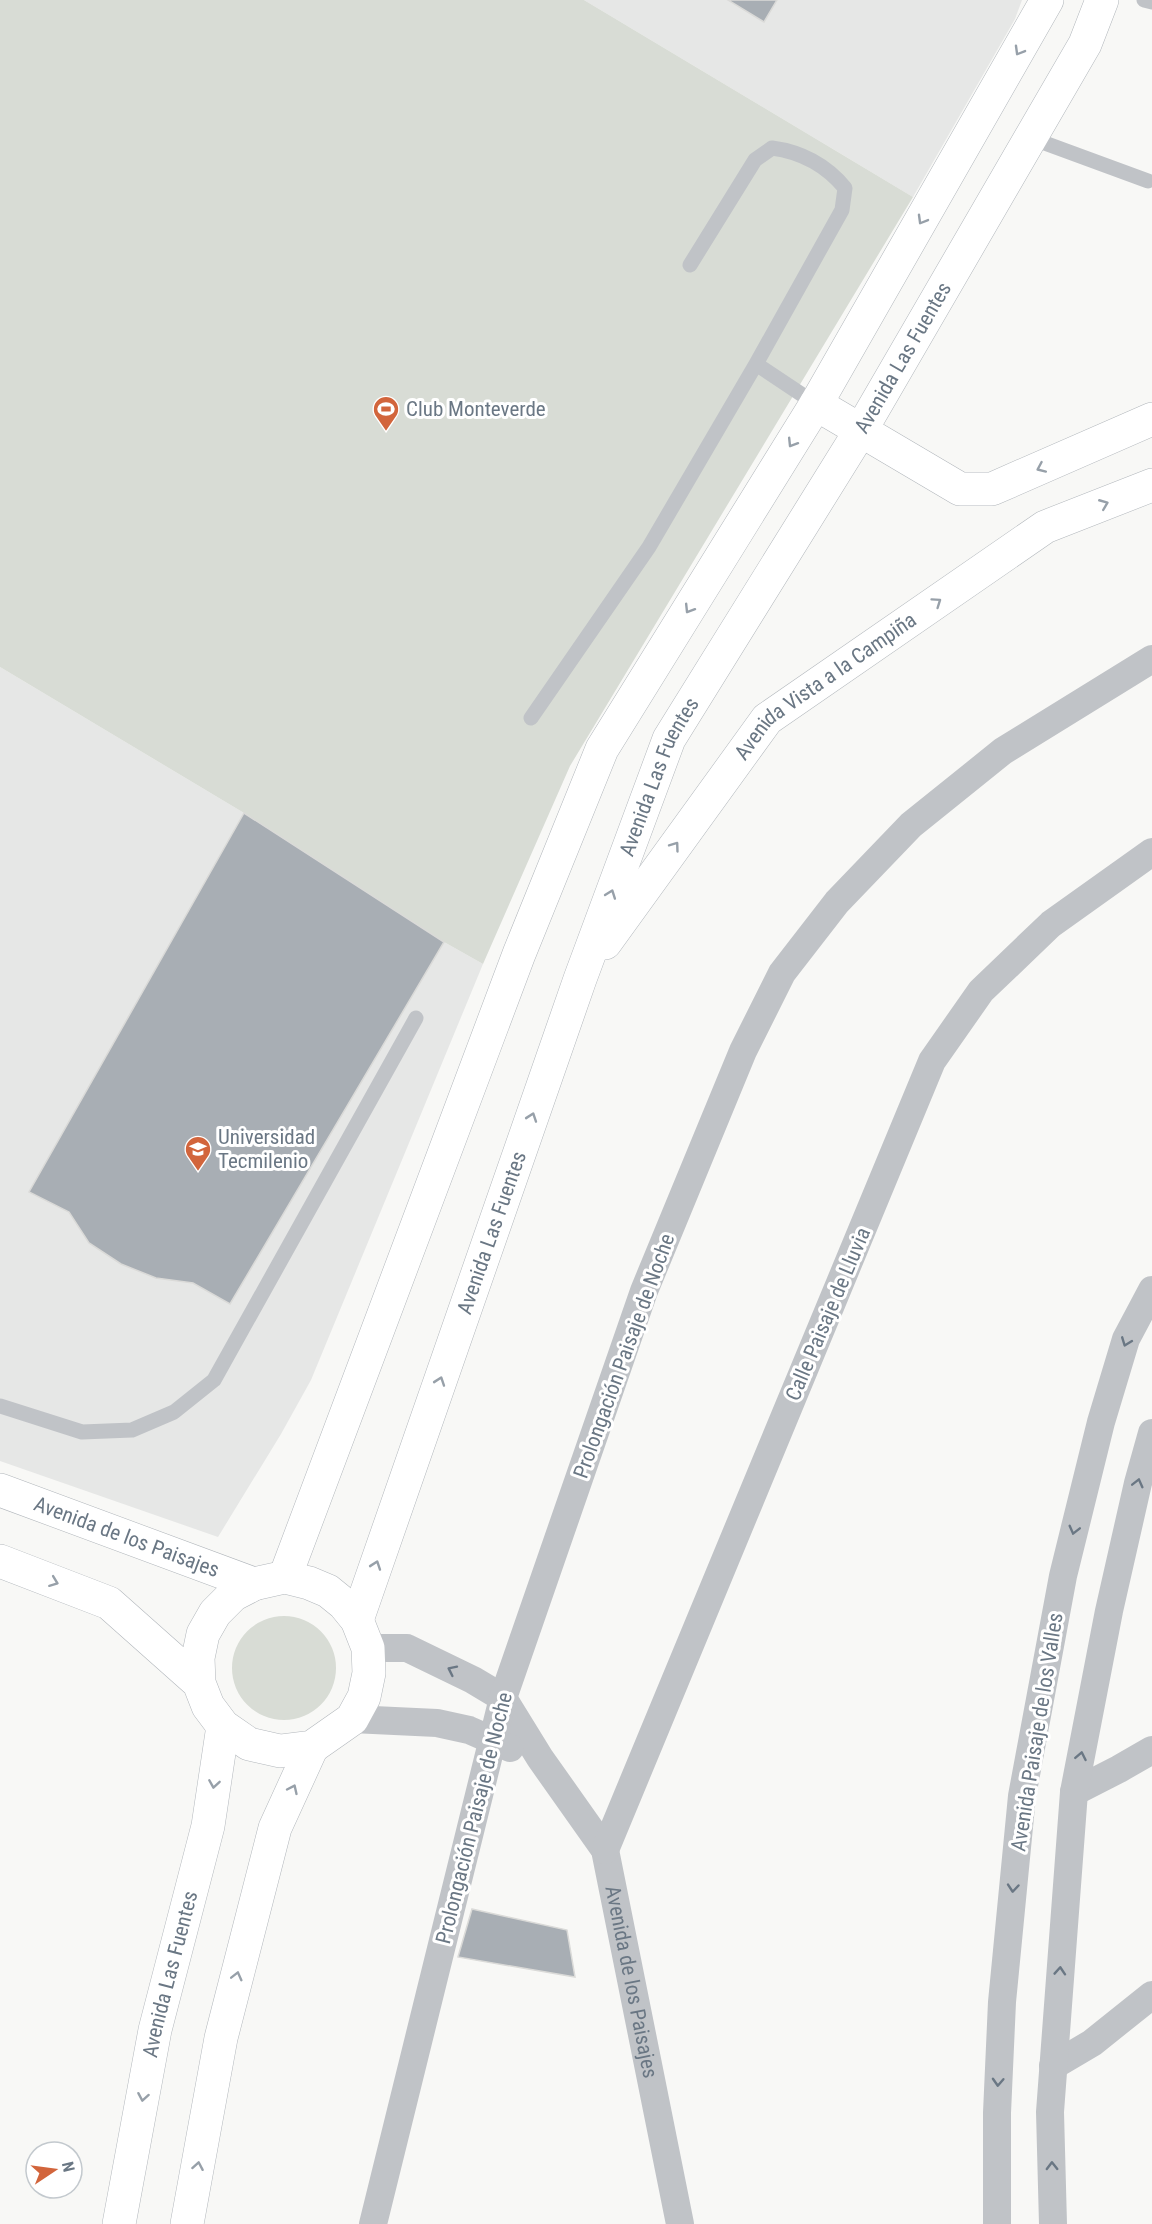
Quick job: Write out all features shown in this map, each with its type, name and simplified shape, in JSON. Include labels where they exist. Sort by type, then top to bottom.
[{"type":"street","points":[[269,1580],[602,749],[816,404],[1047,0]]},
{"type":"street","name":"Avenida Las Fuentes","points":[[363,1634],[580,979],[669,739],[861,430],[1085,44],[1102,0]]},
{"type":"street","points":[[816,404],[960,489],[992,489],[1152,419]]},
{"type":"street","name":"Avenida Vista a la Campiña","points":[[580,979],[767,719],[1045,527],[1152,485]]},
{"type":"street","name":"Prolongación Paisaje de Noche","points":[[373,2224],[503,1698],[644,1291],[743,1051],[782,973],[837,902],[911,825],[1002,751],[1152,659]]},
{"type":"street","name":"Calle Paisaje de Lluvia","points":[[605,1850],[932,1061],[981,991],[1051,924],[1152,852]]},
{"type":"street","name":"Avenida Paisaje de los Valles","points":[[997,2224],[997,2113],[1002,2002],[1022,1796],[1063,1576],[1096,1443],[1126,1339],[1152,1290]]},
{"type":"street","points":[[1053,2224],[1050,2112],[1074,1792],[1109,1611],[1138,1483],[1152,1433]]},
{"type":"street","name":"Avenida de los Paisajes","points":[[0,1490],[269,1580]]},
{"type":"street","points":[[0,1561],[109,1603],[200,1683]]},
{"type":"street","points":[[269,1580],[309,1583],[328,1591],[344,1604],[363,1634],[369,1673],[364,1697],[351,1719],[312,1747],[280,1751],[249,1744],[223,1726],[208,1706],[200,1683],[198,1658],[203,1635],[216,1613],[233,1595],[269,1580]]},
{"type":"street","name":"Avenida de los Paisajes","points":[[363,1634],[407,1648],[473,1680],[503,1698],[540,1758],[605,1850],[680,2224]]},
{"type":"street","points":[[351,1719],[436,1723],[469,1730],[540,1758]]},
{"type":"street","name":"Avenida Las Fuentes","points":[[119,2224],[155,2030],[208,1826],[223,1726]]},
{"type":"street","points":[[187,2224],[221,2038],[275,1828],[312,1747]]},
{"type":"street","points":[[1074,1792],[1152,1750]]},
{"type":"street","points":[[1053,2066],[1092,2043],[1152,1995]]},
{"type":"lane","points":[[1144,0],[1152,2]]},
{"type":"lane","points":[[1031,138],[1148,181]]},
{"type":"lane","points":[[531,718],[649,547],[756,364],[842,210],[845,188],[831,172],[792,151],[772,148],[755,160],[690,265]]},
{"type":"lane","points":[[756,364],[816,404]]},
{"type":"lane","points":[[0,1406],[82,1432],[132,1430],[174,1412],[214,1380],[416,1018]]},
{"type":"shaded area","name":"Club Monteverde","points":[[0,0],[584,0],[913,197],[570,766],[483,964],[444,942],[244,813],[0,667]]},
{"type":"shaded area","points":[[584,0],[1022,0],[1015,19],[913,197]]},
{"type":"shaded area","name":"Universidad Tecmilenio","points":[[0,667],[244,813],[444,942],[483,964],[311,1380],[218,1537],[0,1461]]},
{"type":"shaded area","points":[[284,1616],[304,1620],[321,1631],[332,1648],[336,1668],[332,1688],[321,1705],[304,1716],[284,1720],[264,1716],[247,1705],[236,1688],[232,1668],[236,1648],[247,1631],[264,1620]]},
{"type":"building","points":[[728,0],[777,0],[764,22]]},
{"type":"building","points":[[244,813],[444,942],[230,1304],[193,1283],[156,1278],[121,1264],[89,1243],[69,1212],[29,1192]]},
{"type":"building","points":[[472,1909],[567,1930],[575,1977],[458,1957]]},
{"type":"place","name":"Club Monteverde","points":[[386,432]]},
{"type":"place","name":"Universidad Tecmilenio","points":[[198,1172]]}]
